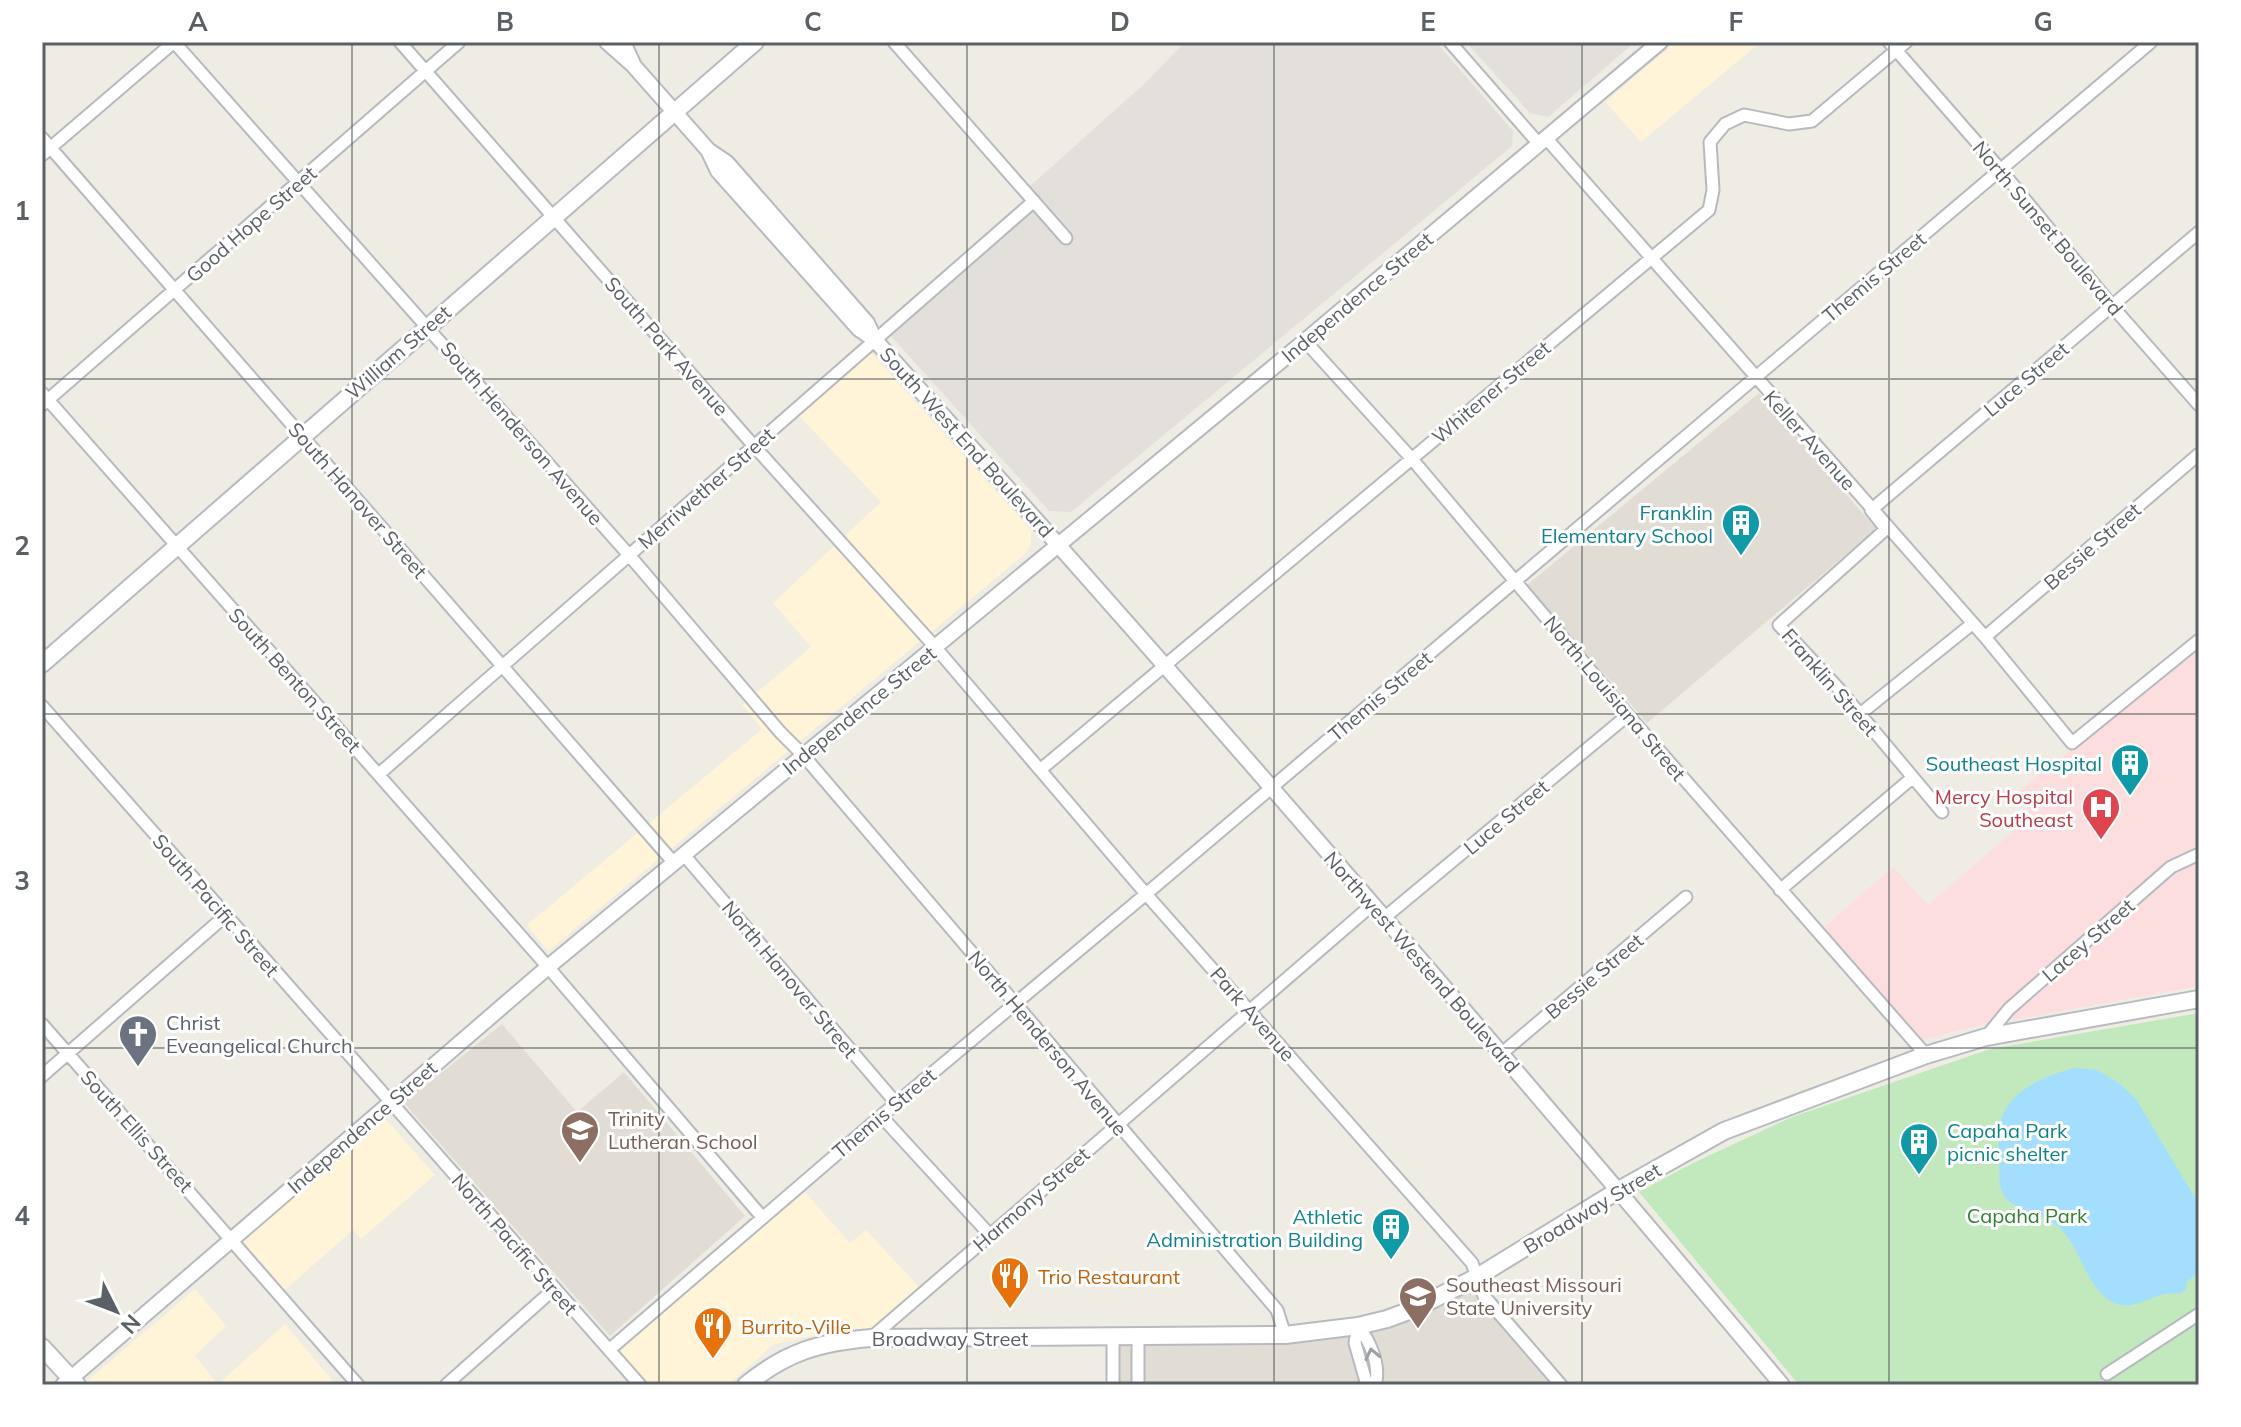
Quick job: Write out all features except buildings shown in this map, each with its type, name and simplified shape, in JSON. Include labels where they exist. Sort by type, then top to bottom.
[{"type":"main road","name":"William Street","points":[[42,664],[755,42]]},
{"type":"main road","name":"Broadway Street","points":[[746,1385],[768,1367],[802,1349],[840,1340],[1285,1335],[1358,1326],[1414,1309],[1477,1277],[1619,1190],[1724,1131],[1926,1055],[1986,1037],[2199,999]]},
{"type":"main road","points":[[42,1347],[70,1383]]},
{"type":"street","points":[[45,147],[174,42]]},
{"type":"street","name":"South Henderson Avenue","points":[[174,42],[803,755]]},
{"type":"street","name":"South Park Avenue","points":[[400,42],[754,446],[936,648]]},
{"type":"street","name":"Good Hope Street","points":[[44,399],[176,289],[459,42]]},
{"type":"street","name":"South West End Boulevard","points":[[607,42],[633,65],[708,150],[727,163],[867,323],[875,340],[1058,544]]},
{"type":"street","name":"South West End Boulevard","points":[[623,42],[633,65]]},
{"type":"street","points":[[894,42],[1066,238]]},
{"type":"street","name":"Keller Avenue","points":[[1450,42],[1652,257],[1985,637],[2072,743],[2199,640]]},
{"type":"street","name":"Independence Street","points":[[70,1383],[232,1238],[548,967],[936,648],[1660,42]]},
{"type":"street","name":"Whitener Street","points":[[1040,770],[1709,210],[1713,190],[1710,142],[1725,124],[1744,115],[1789,124],[1812,121],[1893,46],[1906,42]]},
{"type":"street","name":"Themis Street","points":[[609,1350],[1014,1002],[1146,894],[2151,42]]},
{"type":"street","name":"North Sunset Boulevard","points":[[1893,46],[2199,405]]},
{"type":"street","name":"South Hanover Street","points":[[45,147],[176,289],[502,666],[679,859]]},
{"type":"street","name":"Merriwether Street","points":[[379,774],[1034,201]]},
{"type":"street","name":"Luce Street","points":[[1871,510],[2199,232]]},
{"type":"street","name":"North Louisiana Street","points":[[1305,341],[1412,459],[1628,715],[1926,1055]]},
{"type":"street","name":"South Benton Street","points":[[44,399],[379,774],[762,1217]]},
{"type":"street","name":"Bessie Street","points":[[1985,637],[2199,454]]},
{"type":"street","name":"Franklin Street","points":[[1871,510],[1886,529],[1779,625],[1860,714],[1942,812]]},
{"type":"street","name":"Northwest Westend Boulevard","points":[[1058,544],[1373,904],[1782,1385]]},
{"type":"street","points":[[1860,714],[1972,624]]},
{"type":"street","name":"Park Avenue","points":[[936,648],[1146,894],[1472,1263],[1484,1296],[1561,1385]]},
{"type":"street","name":"South Pacific Street","points":[[42,706],[392,1102]]},
{"type":"street","name":"Luce Street","points":[[1384,918],[1628,715]]},
{"type":"street","name":"North Henderson Avenue","points":[[803,755],[1277,1310],[1285,1335]]},
{"type":"street","points":[[1780,890],[1912,778]]},
{"type":"street","name":"Lacey Street","points":[[1986,1037],[2009,1009],[2171,867],[2199,854]]},
{"type":"street","name":"North Hanover Street","points":[[679,859],[896,1103]]},
{"type":"street","name":"Bessie Street","points":[[1501,1054],[1686,897]]},
{"type":"street","name":"Harmony Street","points":[[871,1338],[1373,904]]},
{"type":"street","points":[[42,1076],[225,916]]},
{"type":"street","name":"South Ellis Street","points":[[42,1024],[358,1385]]},
{"type":"street","name":"North Pacific Street","points":[[392,1102],[640,1385]]},
{"type":"street","points":[[881,1116],[990,1235]]},
{"type":"street","points":[[446,1385],[554,1289]]},
{"type":"street","points":[[2107,1374],[2199,1314]]},
{"type":"street","points":[[1358,1326],[1355,1343],[1367,1385]]},
{"type":"street","points":[[1358,1326],[1369,1340],[1377,1378],[1375,1385]]},
{"type":"street","points":[[1138,1337],[1138,1385]]},
{"type":"street","points":[[1113,1338],[1113,1385]]},
{"type":"shaded area","points":[[1185,42],[1436,42],[1513,131],[1512,146],[1071,512],[1049,511],[891,336],[1040,199],[1029,187],[1143,85]]},
{"type":"shaded area","points":[[1466,42],[1635,42],[1548,117],[1530,113]]},
{"type":"shaded area","points":[[1676,42],[1761,42],[1641,142],[1605,102]]},
{"type":"shaded area","points":[[870,352],[1031,530],[1031,545],[1025,554],[548,951],[527,925],[762,729],[742,705],[811,647],[773,603],[881,502],[799,416]]},
{"type":"shaded area","points":[[1759,393],[1876,529],[1647,723],[1527,585]]},
{"type":"shaded area","name":"Mercy Hospital Southeast","points":[[2199,650],[2199,986],[1963,1029],[1923,1040],[1821,930],[1893,867],[1928,905],[2032,815],[2015,794]]},
{"type":"shaded area","name":"Trinity Lutheran School","points":[[502,1024],[577,1112],[624,1072],[745,1216],[610,1336],[404,1103]]},
{"type":"shaded area","points":[[384,1117],[435,1175],[361,1239],[353,1230],[285,1290],[243,1241]]},
{"type":"shaded area","points":[[805,1192],[850,1243],[866,1230],[919,1287],[872,1328],[799,1338],[773,1345],[728,1385],[649,1385],[618,1351]]},
{"type":"shaded area","name":"Southeast Missouri State University","points":[[1477,1277],[1484,1296],[1561,1385],[1113,1385],[1113,1338],[1358,1326]]},
{"type":"shaded area","points":[[195,1289],[226,1326],[195,1356],[218,1384],[285,1324],[333,1381],[329,1385],[89,1385],[86,1382]]},
{"type":"green space","name":"Capaha Park","points":[[2199,1013],[2199,1385],[1799,1385],[1639,1192],[1792,1117],[1990,1049]]},
{"type":"water","points":[[2075,1068],[2097,1070],[2120,1084],[2136,1099],[2199,1204],[2199,1273],[2186,1282],[2186,1289],[2179,1294],[2170,1293],[2127,1305],[2109,1300],[2094,1285],[2061,1229],[2049,1220],[2014,1205],[2002,1192],[1999,1137],[2004,1111],[2030,1086]]},
{"type":"place","name":"Franklin Elementary School","points":[[1741,557]]},
{"type":"place","name":"Southeast Hospital","points":[[2130,797]]},
{"type":"place","name":"Mercy Hospital Southeast","points":[[2101,841]]},
{"type":"place","name":"Christ Eveangelical Church","points":[[138,1068]]},
{"type":"place","name":"Trinity Lutheran School","points":[[580,1164]]},
{"type":"place","name":"Capaha Park picnic shelter","points":[[1919,1176]]},
{"type":"place","name":"Athletic Administration Building","points":[[1391,1261]]},
{"type":"place","name":"Trio Restaurant","points":[[1010,1310]]},
{"type":"place","name":"Southeast Missouri State University","points":[[1418,1330]]},
{"type":"place","name":"Burrito-Ville","points":[[713,1360]]}]
